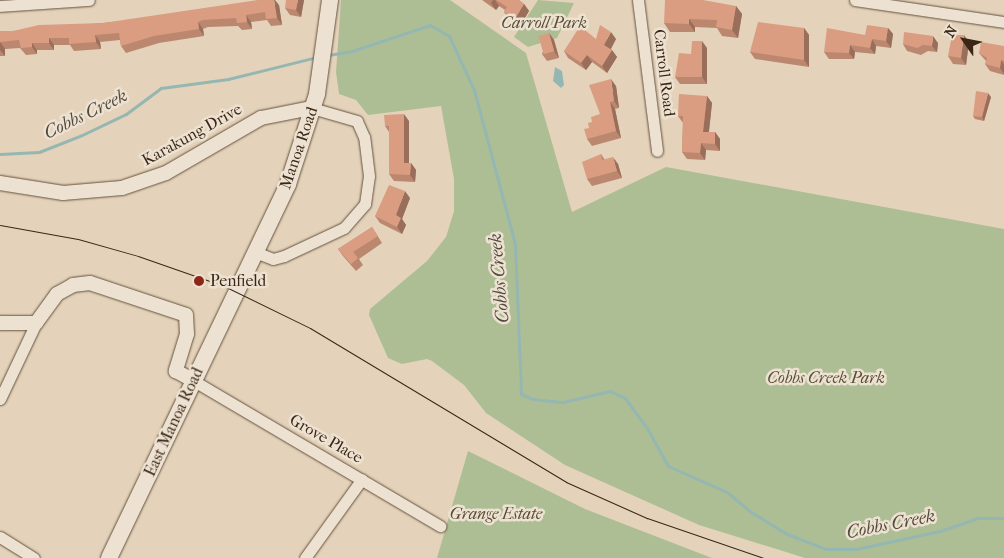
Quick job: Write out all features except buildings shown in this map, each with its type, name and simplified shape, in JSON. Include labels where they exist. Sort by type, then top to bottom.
[{"type":"main road","name":"Manoa Road","points":[[238,286],[288,184],[312,108],[323,65],[330,0]]},
{"type":"main road","name":"East Manoa Road","points":[[110,558],[238,286]]},
{"type":"street","points":[[0,6],[13,2],[89,0]]},
{"type":"street","name":"Carroll Road","points":[[638,0],[657,151]]},
{"type":"street","points":[[860,0],[1004,22]]},
{"type":"street","points":[[255,252],[273,259],[284,256],[344,228],[358,216],[369,190],[360,126],[351,118],[312,108]]},
{"type":"street","name":"Karakung Drive","points":[[0,183],[63,193],[122,188],[166,173],[260,118],[312,108]]},
{"type":"street","points":[[0,399],[36,323],[57,294],[73,285],[90,283],[186,315],[187,334],[176,371],[194,381]]},
{"type":"street","points":[[0,323],[36,323]]},
{"type":"street","name":"Grove Place","points":[[194,381],[440,526]]},
{"type":"street","points":[[305,558],[362,479]]},
{"type":"street","points":[[0,537],[34,558]]},
{"type":"green space","name":"Cobbs Creek Park","points":[[341,0],[450,0],[526,53],[572,212],[666,167],[1004,229],[1004,558],[805,558],[699,525],[565,465],[486,413],[464,385],[432,361],[427,359],[402,364],[388,358],[369,315],[370,309],[427,261],[446,237],[454,211],[454,179],[441,106],[368,115],[356,100],[339,94],[336,72]]},
{"type":"green space","name":"Carroll Park","points":[[538,0],[574,3],[557,38],[528,47],[514,37]]},
{"type":"green space","name":"Grange Estate","points":[[468,451],[585,509],[712,558],[437,558]]},
{"type":"water","points":[[555,67],[562,71],[564,85],[561,88],[553,81]]},
{"type":"waterway","name":"Cobbs Creek","points":[[328,55],[352,51],[430,25],[449,36],[474,90],[515,244],[521,394],[533,399],[563,402],[610,391],[625,398],[648,430],[668,466],[727,492],[751,512],[787,534],[826,549],[856,549],[940,531],[978,518],[1004,518]]},
{"type":"waterway","name":"Cobbs Creek","points":[[0,154],[39,152],[82,135],[126,114],[161,88],[228,79],[317,57]]},
{"type":"tram line","points":[[0,225],[78,239],[138,256],[224,286],[310,328],[566,482],[647,518],[764,558]]},
{"type":"place","name":"Penfield","points":[[199,281]]}]
